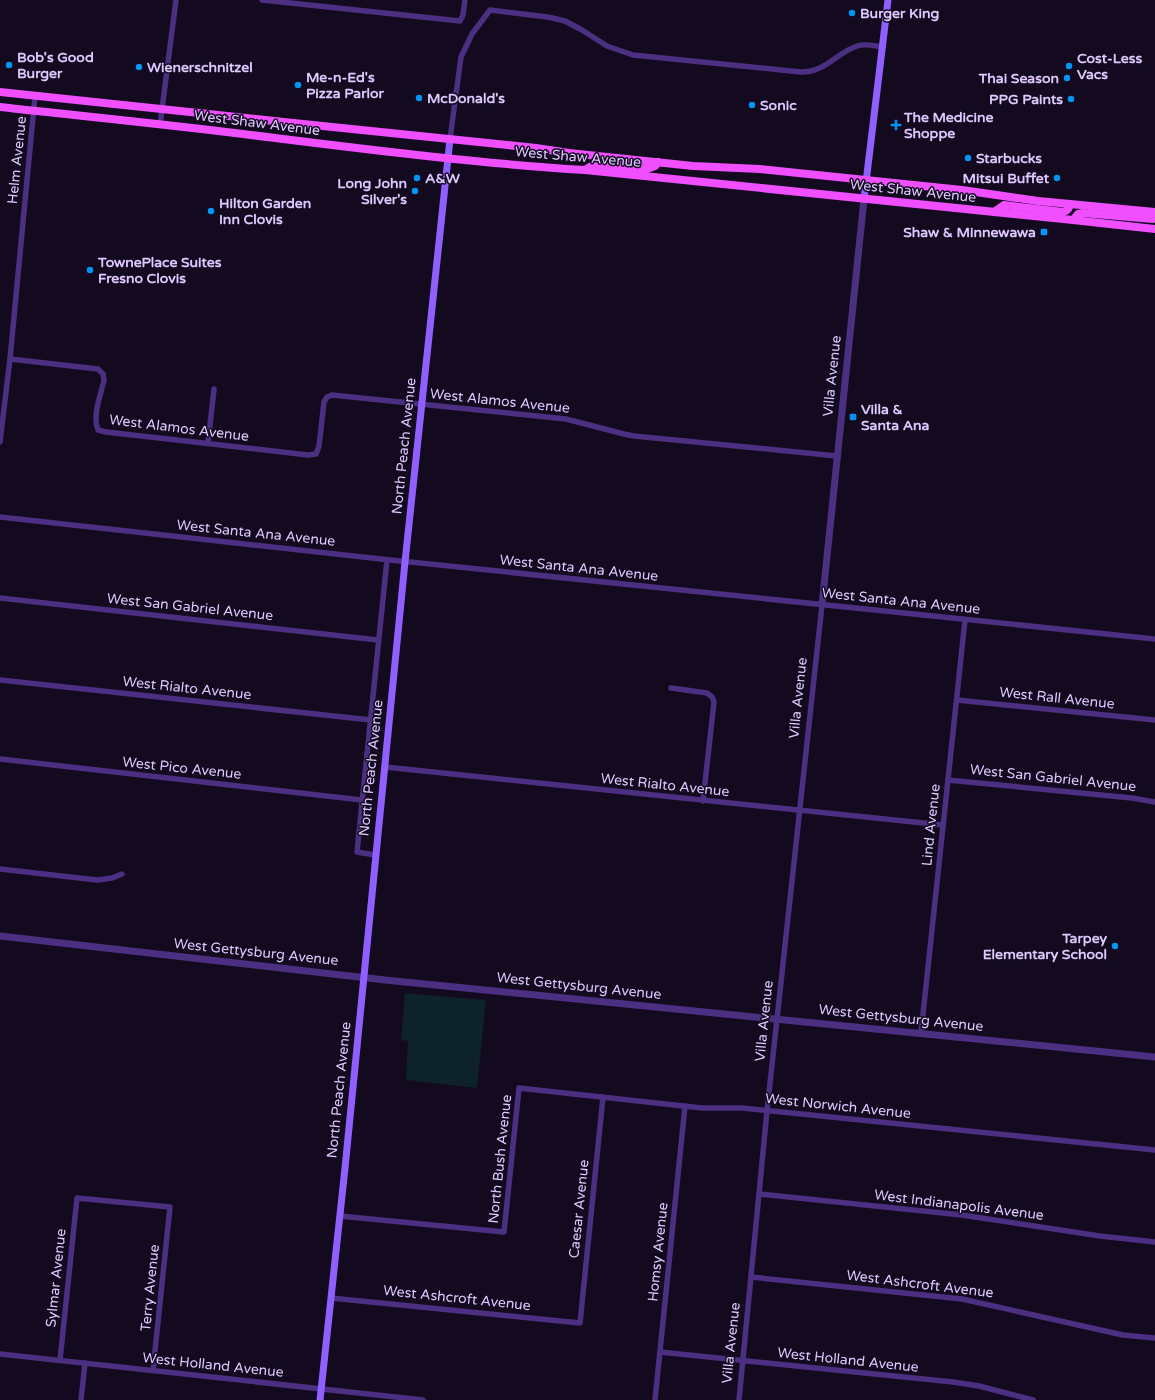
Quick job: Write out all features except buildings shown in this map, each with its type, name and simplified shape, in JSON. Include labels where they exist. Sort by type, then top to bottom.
[{"type":"main road","name":"Villa Avenue","points":[[864,199],[888,0]]},
{"type":"main road","name":"West Shaw Avenue","points":[[0,92],[713,168],[760,169],[867,180],[962,190],[1022,199],[1155,212]]},
{"type":"main road","name":"West Shaw Avenue","points":[[0,107],[447,158],[586,170],[1073,220],[1155,230]]},
{"type":"main road","name":"North Peach Avenue","points":[[320,1400],[340,1216],[405,562],[450,139]]},
{"type":"main road","points":[[586,170],[595,164],[647,169],[655,166],[658,162]]},
{"type":"main road","points":[[994,212],[1004,205],[1063,212],[1069,208],[1070,204]]},
{"type":"main road","points":[[1073,220],[1078,214],[1083,213],[1155,218]]},
{"type":"street","points":[[160,125],[176,0]]},
{"type":"street","points":[[262,0],[460,21],[463,15],[465,0]]},
{"type":"street","points":[[450,139],[461,57],[472,34],[490,10],[548,17],[565,21],[607,46],[633,55],[801,72],[817,70],[857,46],[867,45],[883,47]]},
{"type":"street","name":"Helm Avenue","points":[[0,442],[10,359],[35,96]]},
{"type":"street","name":"Villa Avenue","points":[[739,1400],[767,1111],[864,199]]},
{"type":"street","name":"West Alamos Avenue","points":[[10,359],[98,369],[103,374],[104,380],[96,417],[96,424],[98,430],[106,432],[308,455],[316,454],[319,446],[324,402],[327,397],[332,395],[566,420],[634,436],[837,456]]},
{"type":"street","points":[[208,443],[214,389]]},
{"type":"street","name":"West Santa Ana Avenue","points":[[0,517],[405,562],[1155,639]]},
{"type":"street","points":[[375,855],[357,852],[387,560]]},
{"type":"street","name":"West San Gabriel Avenue","points":[[0,598],[378,640]]},
{"type":"street","name":"Lind Avenue","points":[[920,1033],[965,620]]},
{"type":"street","name":"West Rialto Avenue","points":[[0,680],[371,720]]},
{"type":"street","points":[[671,688],[707,693],[712,697],[714,702],[703,801]]},
{"type":"street","name":"West Rall Avenue","points":[[957,700],[1155,720]]},
{"type":"street","name":"West Pico Avenue","points":[[0,760],[362,800]]},
{"type":"street","name":"West Rialto Avenue","points":[[385,768],[943,825]]},
{"type":"street","name":"West San Gabriel Avenue","points":[[948,780],[1132,798],[1155,802]]},
{"type":"street","points":[[0,869],[97,880],[112,878],[122,874]]},
{"type":"street","name":"West Gettysburg Avenue","points":[[0,936],[363,978],[778,1018],[1155,1057]]},
{"type":"street","name":"North Bush Avenue","points":[[340,1216],[504,1232],[519,1088]]},
{"type":"street","name":"West Norwich Avenue","points":[[519,1088],[685,1106],[725,1109],[742,1108],[1155,1150]]},
{"type":"street","name":"Caesar Avenue","points":[[580,1323],[603,1097]]},
{"type":"street","name":"Homsy Avenue","points":[[655,1400],[685,1106]]},
{"type":"street","name":"West Indianapolis Avenue","points":[[759,1194],[962,1215],[1100,1236],[1155,1242]]},
{"type":"street","name":"Sylmar Avenue","points":[[60,1360],[77,1198],[170,1208]]},
{"type":"street","name":"Terry Avenue","points":[[153,1370],[170,1208]]},
{"type":"street","name":"West Ashcroft Avenue","points":[[751,1277],[962,1299],[1124,1335],[1155,1338]]},
{"type":"street","name":"West Ashcroft Avenue","points":[[331,1298],[580,1323]]},
{"type":"street","name":"West Holland Avenue","points":[[660,1352],[953,1382],[979,1386],[1033,1400]]},
{"type":"street","name":"West Holland Avenue","points":[[0,1354],[423,1400]]},
{"type":"street","points":[[82,1400],[85,1363]]},
{"type":"shaded area","points":[[405,993],[486,1000],[477,1088],[406,1080],[408,1041],[401,1040]]},
{"type":"place","name":"Burger King","points":[[852,13]]},
{"type":"place","name":"Bob's Good Burger","points":[[9,65]]},
{"type":"place","name":"Cost-Less Vacs","points":[[1069,66]]},
{"type":"place","name":"Wienerschnitzel","points":[[139,67]]},
{"type":"place","name":"Thai Season","points":[[1067,78]]},
{"type":"place","name":"Me-n-Ed's Pizza Parlor","points":[[298,85]]},
{"type":"place","name":"McDonald's","points":[[419,98]]},
{"type":"place","name":"PPG Paints","points":[[1071,99]]},
{"type":"place","name":"Sonic","points":[[752,105]]},
{"type":"place","name":"The Medicine Shoppe","points":[[896,125]]},
{"type":"place","name":"Starbucks","points":[[968,158]]},
{"type":"place","name":"A&W","points":[[417,178]]},
{"type":"place","name":"Mitsui Buffet","points":[[1057,178]]},
{"type":"place","name":"Long John Silver's","points":[[415,191]]},
{"type":"place","name":"Hilton Garden Inn Clovis","points":[[211,211]]},
{"type":"place","name":"Shaw & Minnewawa","points":[[1044,232]]},
{"type":"place","name":"TownePlace Suites Fresno Clovis","points":[[90,270]]},
{"type":"place","name":"Villa & Santa Ana","points":[[853,417]]},
{"type":"place","name":"Tarpey Elementary School","points":[[1115,946]]}]
